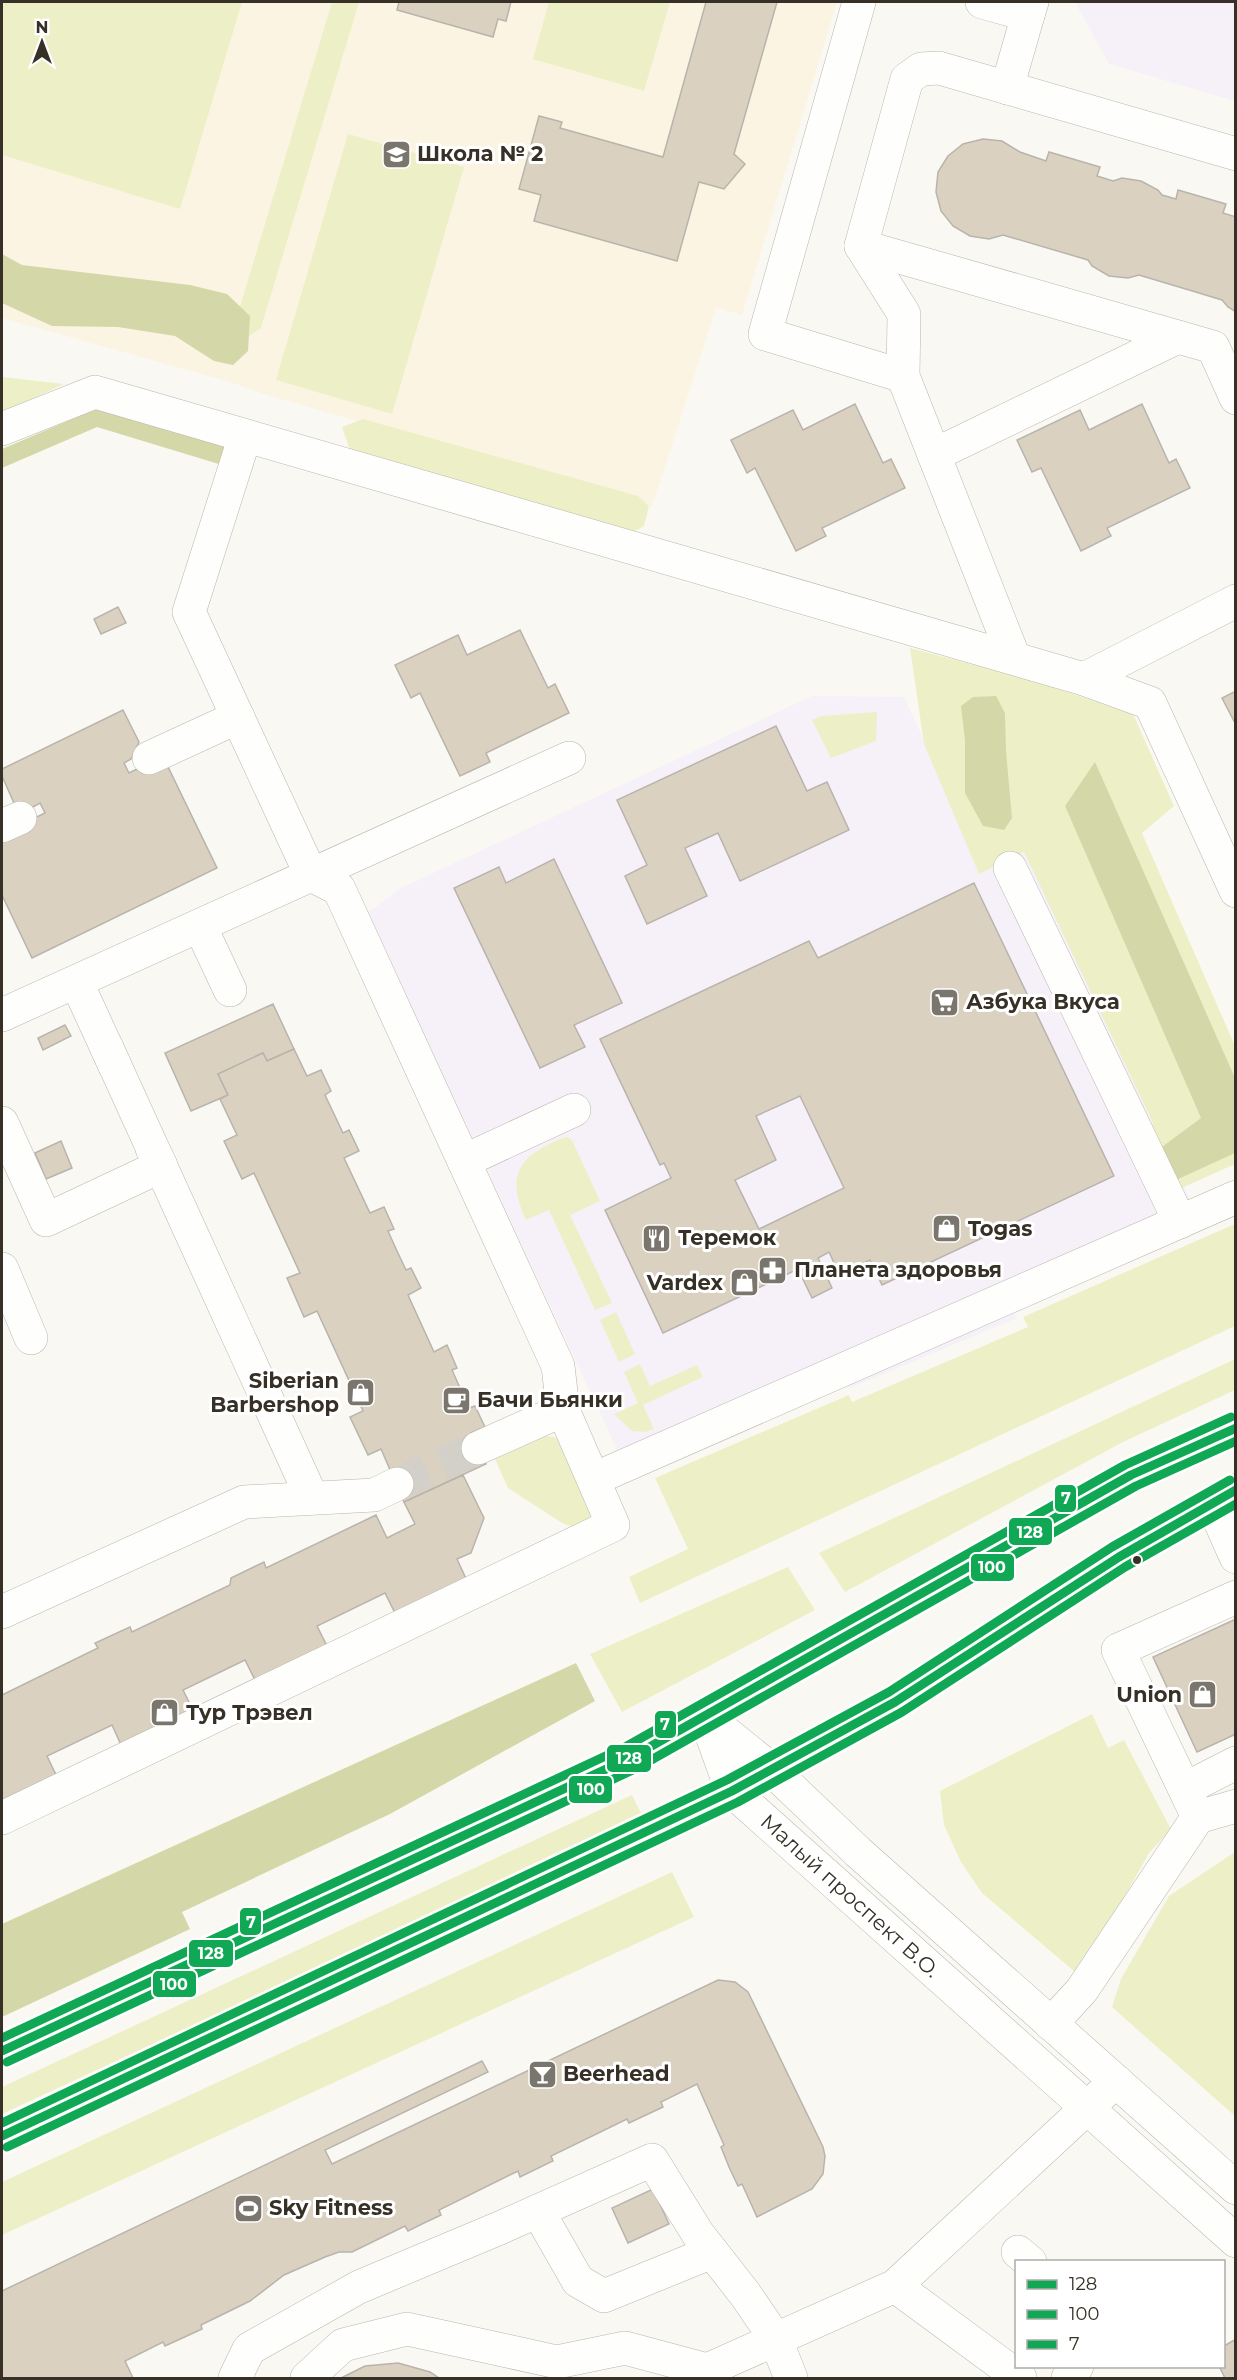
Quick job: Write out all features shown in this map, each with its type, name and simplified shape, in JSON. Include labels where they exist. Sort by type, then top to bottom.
[{"type":"main road","points":[[859,2],[765,334],[903,376]]},
{"type":"main road","points":[[982,2],[1030,8],[1007,88]]},
{"type":"main road","points":[[904,314],[861,246],[907,79],[921,69],[930,67],[1236,154]]},
{"type":"main road","points":[[861,246],[1213,347],[1236,398]]},
{"type":"main road","points":[[935,267],[904,314],[903,376],[1014,658]]},
{"type":"main road","points":[[934,455],[1178,337]]},
{"type":"main road","points":[[2,429],[95,393],[1014,658],[1084,679],[1150,703]]},
{"type":"main road","points":[[2,1818],[613,1525],[563,1410],[558,1366],[339,889],[311,875],[189,612],[245,436]]},
{"type":"main road","points":[[1084,679],[1236,601]]},
{"type":"main road","points":[[1151,645],[1150,703],[1236,891]]},
{"type":"main road","points":[[149,758],[237,717]]},
{"type":"main road","points":[[2,1015],[77,983],[569,758]]},
{"type":"main road","points":[[1010,868],[1180,1222]]},
{"type":"main road","points":[[200,926],[230,990]]},
{"type":"main road","points":[[77,983],[312,1498]]},
{"type":"main road","points":[[464,1161],[574,1110]]},
{"type":"main road","points":[[2,1123],[46,1220],[161,1166]]},
{"type":"main road","points":[[594,1479],[1236,1197]]},
{"type":"main road","points":[[2,1269],[31,1338]]},
{"type":"main road","points":[[478,1448],[563,1410]]},
{"type":"main road","points":[[2,2051],[632,1757],[1131,1475],[1236,1428]]},
{"type":"main road","points":[[2,1612],[244,1502],[374,1495],[397,1484]]},
{"type":"main road","points":[[2,2136],[732,1791],[895,1702],[1119,1557],[1224,1497],[1236,1557]]},
{"type":"main road","points":[[1191,1803],[1118,1650],[1236,1597]]},
{"type":"main road","name":"Малый проспект В.О.","points":[[705,1716],[772,1770],[858,1852],[1236,2188]]},
{"type":"main road","name":"Малый проспект В.О.","points":[[705,1716],[732,1791],[1088,2107],[1232,2231]]},
{"type":"main road","points":[[1051,2024],[1082,1990],[1191,1803],[1236,1763]]},
{"type":"main road","points":[[1191,1803],[1236,1806]]},
{"type":"main road","points":[[307,2379],[343,2345],[407,2329],[557,2362],[625,2348],[707,2370],[895,2286],[1116,2081]]},
{"type":"main road","points":[[235,2379],[249,2349],[359,2287],[652,2160],[698,2234],[776,2338],[791,2379]]},
{"type":"main road","points":[[538,2211],[578,2281],[604,2296],[712,2252]]},
{"type":"main road","points":[[895,2286],[1020,2379]]},
{"type":"shaded area","name":"Школа № 2","points":[[2,2],[837,2],[742,315],[716,308],[652,507],[264,394],[230,382],[2,318]]},
{"type":"shaded area","points":[[1075,2],[1235,2],[1235,101],[1109,64]]},
{"type":"shaded area","points":[[812,696],[904,697],[981,863],[1026,840],[1203,1229],[1013,1312],[1017,1318],[850,1388],[847,1384],[630,1478],[368,912],[401,888]]},
{"type":"green space","points":[[2,2],[242,2],[180,209],[2,155]]},
{"type":"green space","points":[[332,2],[359,2],[261,328],[242,341],[236,320]]},
{"type":"green space","points":[[549,2],[670,2],[644,91],[533,59]]},
{"type":"green space","points":[[348,134],[464,167],[392,414],[276,380]]},
{"type":"green space","points":[[2,254],[22,265],[190,285],[227,294],[250,316],[248,351],[233,365],[214,361],[175,336],[118,327],[52,326],[2,303]]},
{"type":"green space","points":[[2,377],[64,384],[2,413]]},
{"type":"green space","points":[[96,409],[227,447],[222,465],[97,427],[2,468],[2,449]]},
{"type":"green space","points":[[363,419],[638,496],[649,506],[644,526],[630,534],[351,453],[342,427]]},
{"type":"green space","points":[[910,648],[1025,678],[1133,714],[1174,806],[1142,833],[1235,1046],[1235,1164],[1175,1191],[1148,1134],[1153,1123],[1024,852],[979,874],[924,744]]},
{"type":"green space","points":[[996,696],[1005,713],[1012,818],[1004,830],[983,826],[965,793],[965,740],[961,706],[973,697]]},
{"type":"green space","points":[[877,712],[876,741],[831,758],[812,720],[822,716]]},
{"type":"green space","points":[[1095,762],[1235,1078],[1235,1153],[1176,1180],[1162,1147],[1201,1118],[1065,806]]},
{"type":"green space","points":[[568,1137],[572,1140],[600,1201],[570,1215],[612,1303],[595,1310],[549,1210],[526,1220],[518,1197],[517,1177],[526,1160],[559,1139]]},
{"type":"green space","points":[[1235,1224],[1235,1326],[640,1603],[629,1577],[688,1549],[655,1478],[849,1395],[852,1402],[1028,1327],[1023,1317]]},
{"type":"green space","points":[[616,1312],[635,1354],[619,1362],[600,1320]]},
{"type":"green space","points":[[1235,1359],[1235,1390],[1123,1442],[845,1592],[819,1553]]},
{"type":"green space","points":[[640,1364],[650,1386],[697,1365],[703,1377],[643,1405],[654,1429],[645,1432],[632,1431],[614,1414],[638,1403],[624,1372]]},
{"type":"green space","points":[[546,1436],[561,1441],[596,1519],[576,1528],[562,1523],[508,1488],[495,1459]]},
{"type":"green space","points":[[788,1567],[815,1610],[622,1712],[590,1654]]},
{"type":"green space","points":[[576,1663],[595,1701],[390,1814],[182,1912],[190,1929],[2,2017],[2,1924]]},
{"type":"green space","points":[[1092,1714],[1108,1748],[1124,1740],[1171,1829],[1149,1853],[1093,1952],[1075,1972],[982,1893],[961,1862],[944,1825],[940,1791]]},
{"type":"green space","points":[[632,1795],[643,1817],[2,2114],[2,2087]]},
{"type":"green space","points":[[1235,1852],[1235,2116],[1112,2007],[1121,1979],[1169,1896]]},
{"type":"green space","points":[[672,1872],[694,1917],[2,2235],[2,2182]]},
{"type":"building","points":[[399,2],[511,2],[506,21],[498,19],[493,37],[397,10]]},
{"type":"building","points":[[706,2],[777,2],[734,154],[745,164],[724,189],[699,182],[677,261],[534,221],[541,195],[519,189],[539,116],[562,122],[560,128],[663,157]]},
{"type":"building","points":[[983,139],[1002,141],[1020,152],[1046,161],[1049,152],[1100,167],[1097,176],[1113,181],[1122,178],[1141,181],[1158,190],[1162,195],[1176,199],[1178,190],[1226,204],[1223,213],[1236,217],[1236,312],[1222,300],[1199,293],[1139,275],[1128,278],[1109,276],[1092,266],[1088,260],[1003,235],[989,239],[970,236],[953,226],[941,211],[936,192],[938,172],[948,156],[963,144]]},
{"type":"building","points":[[855,404],[883,463],[891,459],[905,488],[822,528],[826,536],[796,551],[755,468],[747,473],[731,440],[793,410],[803,430]]},
{"type":"building","points":[[1142,404],[1169,463],[1176,459],[1190,488],[1107,528],[1111,536],[1081,551],[1041,468],[1032,472],[1017,440],[1080,410],[1089,430]]},
{"type":"building","points":[[118,607],[126,623],[101,634],[94,619]]},
{"type":"building","points":[[520,630],[548,688],[555,684],[569,713],[486,753],[490,762],[460,776],[420,693],[411,698],[395,665],[458,635],[467,655]]},
{"type":"building","points":[[1236,691],[1236,725],[1222,698]]},
{"type":"building","points":[[123,710],[139,742],[131,759],[124,763],[129,773],[151,762],[168,767],[217,868],[32,958],[2,895],[2,834],[45,813],[40,803],[33,807],[14,803],[2,776],[2,769]]},
{"type":"building","points":[[776,726],[807,791],[827,782],[849,830],[740,881],[718,833],[685,848],[707,896],[647,924],[625,876],[647,865],[617,800]]},
{"type":"building","points":[[554,859],[622,1003],[574,1025],[585,1047],[540,1068],[454,888],[499,867],[506,883]]},
{"type":"building","points":[[974,883],[1114,1176],[882,1285],[870,1260],[839,1274],[829,1252],[818,1258],[832,1288],[812,1298],[798,1269],[663,1333],[605,1210],[671,1178],[664,1163],[660,1165],[600,1039],[809,941],[818,958]],"holes":[[[800,1096],[844,1188],[759,1229],[735,1180],[776,1160],[756,1116]]]},
{"type":"building","points":[[273,1004],[294,1049],[267,1061],[263,1053],[218,1074],[228,1095],[191,1111],[165,1053]]},
{"type":"building","points":[[65,1025],[71,1036],[43,1050],[38,1038]]},
{"type":"building","points":[[294,1049],[307,1076],[321,1070],[331,1091],[325,1095],[343,1133],[349,1130],[359,1151],[344,1158],[370,1213],[384,1207],[394,1229],[388,1231],[397,1251],[406,1270],[411,1268],[421,1288],[408,1295],[434,1352],[447,1345],[457,1368],[452,1370],[469,1408],[475,1406],[485,1427],[471,1433],[486,1464],[404,1502],[381,1449],[368,1455],[350,1417],[363,1411],[317,1311],[304,1317],[287,1278],[300,1273],[254,1173],[242,1179],[224,1141],[237,1135],[220,1099],[228,1095],[218,1074],[263,1053],[267,1061]]},
{"type":"building","points":[[61,1141],[72,1168],[46,1179],[35,1153]]},
{"type":"building","points":[[463,1475],[484,1518],[471,1553],[457,1559],[467,1581],[396,1615],[385,1593],[317,1626],[328,1648],[256,1682],[245,1660],[183,1690],[194,1712],[122,1747],[112,1725],[47,1756],[57,1777],[2,1804],[2,1695],[98,1648],[95,1643],[130,1627],[132,1632],[230,1585],[231,1578],[264,1562],[266,1568],[376,1515],[387,1538],[415,1524],[404,1502]]},
{"type":"building","name":"Union","points":[[1236,1619],[1236,1734],[1197,1752],[1153,1657]]},
{"type":"building","points":[[718,1980],[735,1982],[748,1992],[823,2147],[825,2156],[823,2174],[812,2189],[757,2217],[742,2184],[738,2186],[729,2167],[721,2147],[724,2145],[697,2084],[661,2102],[663,2107],[629,2123],[627,2119],[551,2156],[553,2161],[520,2177],[518,2171],[439,2210],[441,2215],[408,2231],[405,2226],[352,2252],[339,2252],[284,2275],[250,2301],[201,2325],[202,2329],[165,2346],[163,2342],[125,2361],[133,2378],[2,2378],[2,2291],[482,2061],[488,2072],[325,2150],[332,2164]]},
{"type":"building","points":[[653,2189],[669,2224],[628,2243],[612,2208]]},
{"type":"building","points":[[1236,2339],[1236,2378],[1225,2378],[1220,2368],[1225,2368],[1225,2345]]},
{"type":"building","points":[[398,2363],[430,2372],[439,2378],[341,2378],[365,2366]]},
{"type":"tunnel","points":[[397,1484],[478,1448]]},
{"type":"transit line","name":"7","points":[[2,2038],[627,1746],[1125,1465],[1231,1417]]},
{"type":"transit line","name":"128","points":[[2,2051],[632,1757],[1131,1475],[1236,1428]]},
{"type":"transit line","name":"100","points":[[7,2062],[637,1768],[1136,1486],[1236,1441]]},
{"type":"transit line","name":"7","points":[[2,2123],[727,1780],[889,1692],[1112,1547],[1230,1480]]},
{"type":"transit line","name":"128","points":[[2,2136],[732,1791],[895,1702],[1119,1557],[1236,1490]]},
{"type":"transit line","name":"100","points":[[7,2147],[738,1802],[902,1712],[1125,1567],[1236,1504]]},
{"type":"place","name":"Школа № 2","points":[[396,154]]},
{"type":"place","name":"Азбука Вкуса","points":[[945,1002]]},
{"type":"place","name":"Togas","points":[[947,1229]]},
{"type":"place","name":"Теремок","points":[[657,1238]]},
{"type":"place","name":"Планета здоровья","points":[[773,1270]]},
{"type":"place","name":"Vardex","points":[[744,1283]]},
{"type":"place","name":"Siberian Barbershop","points":[[360,1393]]},
{"type":"place","name":"Бачи Бьянки","points":[[456,1400]]},
{"type":"place","name":"Union","points":[[1203,1695]]},
{"type":"place","name":"Тур Трэвел","points":[[165,1713]]},
{"type":"place","name":"Beerhead","points":[[542,2074]]},
{"type":"place","name":"Sky Fitness","points":[[248,2208]]}]
